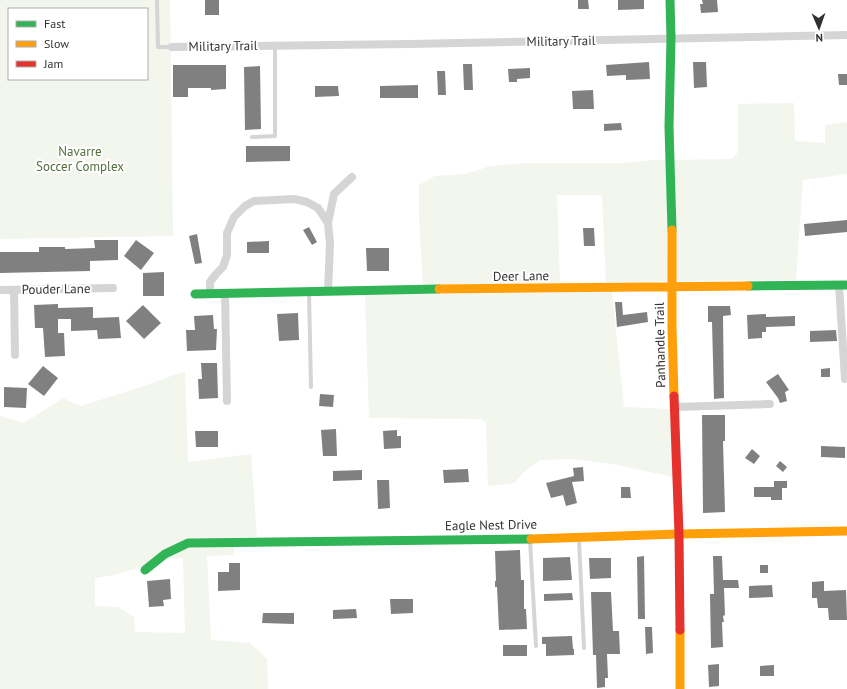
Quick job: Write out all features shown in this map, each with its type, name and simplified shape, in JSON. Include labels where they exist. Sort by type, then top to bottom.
[{"type":"street","name":"Panhandle Trail","points":[[670,0],[671,38],[669,127],[679,534],[680,689]]},
{"type":"street","name":"Military Trail","points":[[172,47],[432,44],[847,35]]},
{"type":"street","points":[[328,291],[330,244],[328,223],[334,194],[352,177]]},
{"type":"street","points":[[210,293],[210,282],[223,267],[227,255],[227,233],[234,218],[245,206],[254,202],[294,199],[307,202],[318,208],[328,223]]},
{"type":"street","name":"Deer Lane","points":[[195,294],[672,286],[843,285]]},
{"type":"street","points":[[843,285],[845,379]]},
{"type":"street","name":"Pouder Lane","points":[[0,290],[113,288]]},
{"type":"street","points":[[14,290],[15,355]]},
{"type":"street","points":[[225,293],[227,402]]},
{"type":"street","points":[[675,407],[770,404]]},
{"type":"street","name":"Eagle Nest Drive","points":[[145,570],[159,556],[171,549],[188,543],[579,538],[679,534],[847,531]]},
{"type":"lane","points":[[157,0],[158,47],[172,47]]},
{"type":"lane","name":"Military Trail","points":[[252,137],[275,136],[275,45]]},
{"type":"lane","points":[[309,292],[310,387]]},
{"type":"lane","points":[[530,538],[536,646]]},
{"type":"lane","points":[[579,538],[584,648]]},
{"type":"green space","name":"Navarre Soccer Complex","points":[[0,0],[170,0],[173,236],[0,239]]},
{"type":"green space","points":[[794,103],[795,141],[825,143],[825,125],[847,122],[847,174],[803,180],[796,280],[676,281],[675,160],[732,159],[738,152],[738,104]]},
{"type":"green space","points":[[666,160],[668,281],[606,282],[602,195],[557,195],[560,283],[423,285],[419,216],[419,185],[435,176],[466,174],[490,166],[524,163],[622,163]]},
{"type":"green space","points":[[612,292],[624,407],[671,409],[673,477],[613,464],[574,459],[540,460],[524,472],[514,483],[488,486],[486,422],[480,419],[369,418],[365,295]]},
{"type":"green space","points":[[185,372],[188,462],[251,454],[257,537],[187,538],[143,566],[119,574],[95,578],[95,606],[118,607],[134,617],[135,632],[185,633],[183,558],[164,559],[189,547],[234,547],[234,555],[207,556],[211,640],[250,643],[267,659],[268,689],[0,689],[0,416],[24,423],[63,398],[81,406]]},
{"type":"building","points":[[205,0],[219,0],[219,15],[205,15]]},
{"type":"building","points":[[578,0],[588,0],[589,9],[578,9]]},
{"type":"building","points":[[618,0],[644,0],[644,9],[618,10]]},
{"type":"building","points":[[702,0],[717,0],[718,12],[701,13],[700,4],[703,4]]},
{"type":"building","points":[[649,62],[650,79],[626,80],[626,75],[607,76],[606,65]]},
{"type":"building","points":[[693,62],[706,62],[707,87],[694,88]]},
{"type":"building","points":[[463,64],[472,64],[473,90],[464,90]]},
{"type":"building","points":[[173,65],[226,65],[226,89],[211,90],[211,88],[188,88],[188,97],[173,97]]},
{"type":"building","points":[[260,66],[261,129],[245,130],[244,67]]},
{"type":"building","points":[[530,68],[530,78],[517,79],[517,82],[509,82],[508,69]]},
{"type":"building","points":[[437,71],[445,71],[446,95],[438,95]]},
{"type":"building","points":[[838,74],[847,74],[847,85],[839,85]]},
{"type":"building","points":[[418,85],[418,98],[380,98],[380,86]]},
{"type":"building","points":[[315,86],[338,86],[339,96],[315,97]]},
{"type":"building","points":[[593,90],[594,109],[573,109],[572,91]]},
{"type":"building","points":[[621,123],[622,130],[604,131],[604,124]]},
{"type":"building","points":[[246,146],[290,146],[290,161],[246,162]]},
{"type":"building","points":[[847,220],[847,232],[805,236],[804,224]]},
{"type":"building","points":[[309,227],[317,242],[312,245],[303,230]]},
{"type":"building","points":[[583,228],[594,228],[595,246],[584,246]]},
{"type":"building","points":[[197,234],[202,263],[195,264],[189,236]]},
{"type":"building","points":[[94,240],[118,240],[118,260],[90,261],[90,271],[0,273],[0,252],[39,252],[39,247],[65,247],[65,249],[95,248]]},
{"type":"building","points":[[136,240],[154,253],[141,270],[124,256]]},
{"type":"building","points":[[269,241],[269,253],[247,253],[247,242]]},
{"type":"building","points":[[366,248],[389,248],[389,271],[367,271]]},
{"type":"building","points":[[164,272],[164,296],[143,296],[143,273]]},
{"type":"building","points":[[615,302],[622,302],[623,315],[647,312],[648,322],[617,327]]},
{"type":"building","points":[[58,304],[58,308],[93,307],[93,318],[119,317],[121,338],[98,339],[97,330],[71,331],[71,319],[58,319],[58,333],[64,333],[65,356],[45,357],[43,328],[35,328],[34,305]]},
{"type":"building","points":[[143,305],[161,323],[144,339],[126,321]]},
{"type":"building","points":[[708,306],[730,306],[731,315],[723,316],[724,398],[714,399],[712,322],[708,322]]},
{"type":"building","points":[[298,313],[299,340],[279,341],[277,314]]},
{"type":"building","points":[[766,314],[766,317],[795,316],[795,326],[766,327],[766,332],[762,332],[762,338],[748,339],[747,315]]},
{"type":"building","points":[[213,315],[214,329],[217,329],[216,350],[187,351],[186,330],[195,330],[194,316]]},
{"type":"building","points":[[836,330],[837,341],[810,342],[810,331]]},
{"type":"building","points":[[201,363],[217,363],[218,398],[199,399],[198,379],[202,379]]},
{"type":"building","points":[[43,366],[58,378],[44,396],[28,384]]},
{"type":"building","points":[[830,368],[830,377],[821,377],[821,369]]},
{"type":"building","points":[[778,374],[789,390],[785,392],[787,401],[780,403],[766,382]]},
{"type":"building","points":[[4,387],[27,388],[26,408],[4,407]]},
{"type":"building","points":[[320,394],[334,395],[333,407],[319,406]]},
{"type":"building","points":[[702,415],[725,415],[725,441],[723,441],[725,512],[703,513]]},
{"type":"building","points":[[336,429],[337,456],[323,456],[321,430]]},
{"type":"building","points":[[397,430],[397,436],[401,436],[401,448],[384,449],[383,431]]},
{"type":"building","points":[[195,431],[218,431],[218,447],[196,447]]},
{"type":"building","points":[[821,446],[845,447],[845,458],[821,457]]},
{"type":"building","points":[[752,449],[760,456],[754,464],[745,458]]},
{"type":"building","points":[[780,461],[787,467],[783,472],[776,466]]},
{"type":"building","points":[[583,467],[584,481],[572,482],[577,503],[566,506],[563,495],[551,498],[546,483],[574,476],[573,468]]},
{"type":"building","points":[[468,469],[469,482],[444,483],[443,470]]},
{"type":"building","points":[[362,470],[362,480],[333,481],[333,471]]},
{"type":"building","points":[[377,480],[389,480],[390,508],[378,509]]},
{"type":"building","points":[[774,481],[787,481],[787,488],[782,488],[782,500],[771,500],[771,497],[754,497],[754,487],[774,487]]},
{"type":"building","points":[[621,487],[630,487],[631,498],[621,498]]},
{"type":"building","points":[[520,550],[521,580],[524,580],[524,609],[526,609],[527,629],[499,630],[497,587],[495,587],[495,551]]},
{"type":"building","points":[[644,556],[645,619],[638,619],[637,557]]},
{"type":"building","points":[[713,556],[722,556],[723,580],[738,580],[739,588],[724,588],[725,615],[723,616],[724,622],[722,622],[723,647],[711,648],[710,594],[714,594]]},
{"type":"building","points":[[570,557],[572,580],[543,581],[543,558]]},
{"type":"building","points":[[589,558],[611,558],[611,578],[590,579]]},
{"type":"building","points":[[229,563],[240,563],[240,590],[218,591],[218,572],[229,572]]},
{"type":"building","points":[[760,565],[768,565],[768,573],[760,573]]},
{"type":"building","points":[[170,579],[171,599],[163,600],[164,606],[149,607],[147,581]]},
{"type":"building","points":[[824,581],[824,591],[846,590],[847,620],[829,620],[828,608],[818,608],[817,598],[812,598],[812,582]]},
{"type":"building","points":[[772,585],[773,597],[749,598],[749,586]]},
{"type":"building","points":[[591,592],[611,592],[613,631],[619,631],[620,654],[607,654],[608,678],[605,678],[605,687],[597,688],[596,655],[593,655]]},
{"type":"building","points":[[572,593],[573,600],[544,601],[544,594]]},
{"type":"building","points":[[390,599],[413,599],[413,613],[391,614]]},
{"type":"building","points":[[356,609],[357,618],[333,619],[333,610]]},
{"type":"building","points":[[263,613],[294,613],[294,624],[262,623]]},
{"type":"building","points":[[645,627],[652,627],[653,653],[646,654]]},
{"type":"building","points":[[572,636],[574,655],[546,656],[546,644],[542,644],[542,637]]},
{"type":"building","points":[[503,645],[527,645],[527,656],[503,656]]},
{"type":"building","points":[[719,664],[719,686],[709,687],[708,665]]},
{"type":"building","points":[[774,665],[774,676],[760,676],[760,666]]},
{"type":"traffic: fast","points":[[670,0],[671,38],[669,127],[672,230]]},
{"type":"traffic: fast","points":[[748,286],[847,285]]},
{"type":"traffic: fast","points":[[195,294],[439,289]]},
{"type":"traffic: fast","points":[[145,570],[165,554],[188,543],[531,539]]},
{"type":"traffic: slow","points":[[672,230],[674,396]]},
{"type":"traffic: slow","points":[[439,289],[748,286]]},
{"type":"traffic: slow","points":[[531,539],[679,534],[847,531]]},
{"type":"traffic: slow","points":[[680,630],[680,689]]},
{"type":"traffic: jam","points":[[674,396],[679,534],[680,630]]}]
